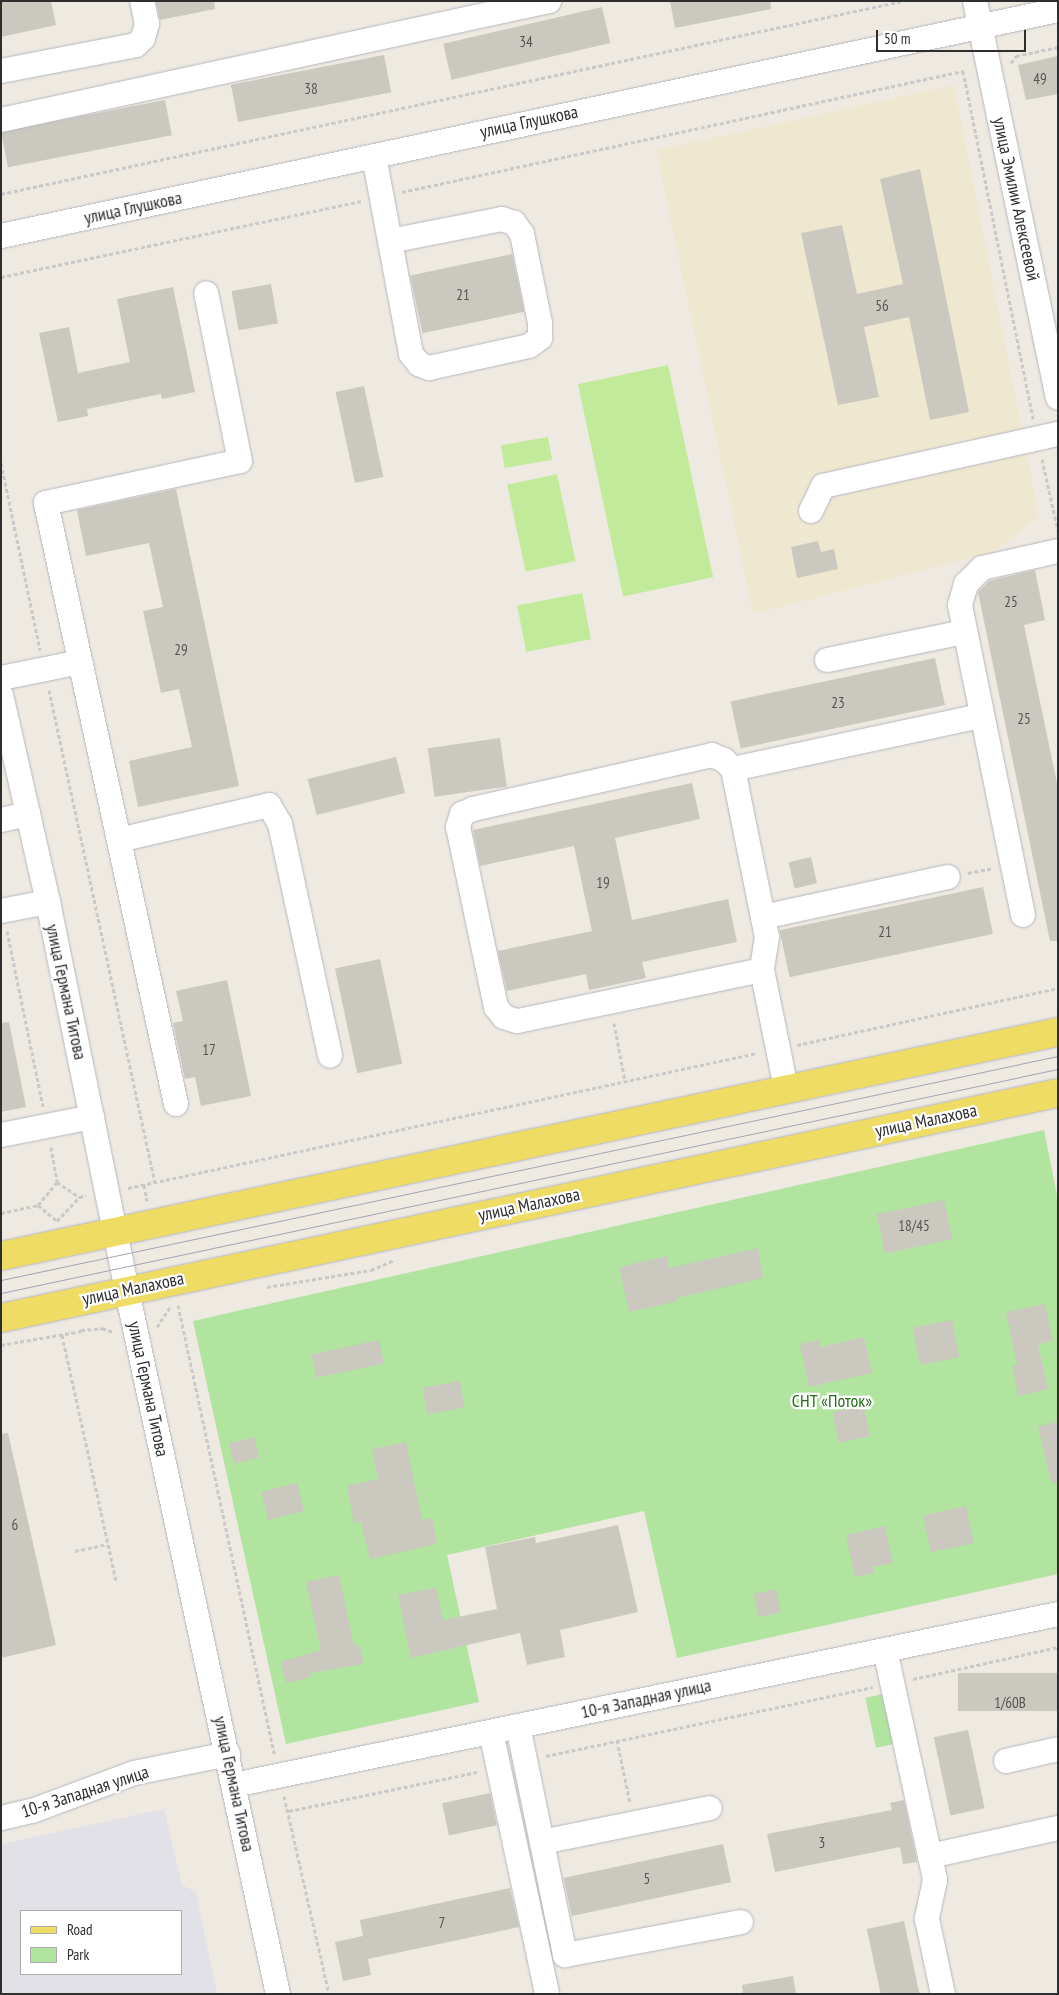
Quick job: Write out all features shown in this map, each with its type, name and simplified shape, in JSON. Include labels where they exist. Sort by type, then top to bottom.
[{"type":"main road","points":[[1,1256],[786,1088],[1058,1032]]},
{"type":"main road","name":"улица Малахова","points":[[1,1318],[1058,1093]]},
{"type":"street","points":[[1,70],[136,45],[143,38],[147,24],[142,1]]},
{"type":"street","points":[[1,120],[548,1]]},
{"type":"street","name":"улица Эмилии Алексеевой","points":[[975,1],[1057,386]]},
{"type":"street","name":"улица Глушкова","points":[[1,236],[1058,10]]},
{"type":"street","points":[[374,156],[410,354],[419,364],[429,368],[529,346],[540,338],[540,323],[522,234],[514,223],[502,219],[390,241]]},
{"type":"street","points":[[176,1104],[46,503],[240,461],[206,293]]},
{"type":"street","points":[[812,511],[822,486],[1047,436]]},
{"type":"street","points":[[1023,914],[981,716],[960,605],[966,584],[982,568],[1058,551]]},
{"type":"street","points":[[827,660],[964,632]]},
{"type":"street","points":[[1,678],[80,662]]},
{"type":"street","name":"улица Германа Титова","points":[[1,695],[48,902],[127,1291],[228,1754],[278,1994]]},
{"type":"street","points":[[733,768],[981,716]]},
{"type":"street","points":[[762,970],[517,1021],[504,1017],[496,1007],[458,828],[462,814],[473,809],[712,754],[733,768],[767,937],[762,970],[786,1088]]},
{"type":"street","points":[[119,840],[270,805],[280,824],[330,1056]]},
{"type":"street","points":[[1,820],[28,814]]},
{"type":"street","points":[[763,917],[948,877]]},
{"type":"street","points":[[2,911],[48,902]]},
{"type":"street","points":[[1,1135],[92,1117]]},
{"type":"street","name":"10-я Западная улица","points":[[234,1785],[1058,1614]]},
{"type":"street","points":[[885,1650],[935,1880],[927,1919],[943,1994]]},
{"type":"street","points":[[518,1726],[565,1955],[741,1922]]},
{"type":"street","points":[[491,1732],[546,1994]]},
{"type":"street","points":[[1006,1760],[1058,1749]]},
{"type":"street","name":"10-я Западная улица","points":[[1,1818],[32,1811],[134,1773],[228,1754]]},
{"type":"street","points":[[542,1842],[710,1808]]},
{"type":"street","points":[[930,1856],[1058,1828]]},
{"type":"path","points":[[1,194],[902,1]]},
{"type":"path","points":[[1011,61],[1016,56],[1058,47]]},
{"type":"path","points":[[1,277],[963,71],[1047,436],[1058,532]]},
{"type":"path","points":[[1,464],[155,1183]]},
{"type":"path","points":[[948,877],[1012,864]]},
{"type":"path","points":[[2,911],[57,1182],[79,1197]]},
{"type":"path","points":[[127,1188],[144,1186],[1058,988]]},
{"type":"path","points":[[610,1001],[625,1081]]},
{"type":"path","points":[[1,1213],[38,1205],[57,1182]]},
{"type":"path","points":[[144,1186],[147,1201]]},
{"type":"path","points":[[38,1205],[57,1221],[79,1197],[91,1195]]},
{"type":"path","points":[[178,1305],[275,1756]]},
{"type":"path","points":[[157,1327],[170,1308]]},
{"type":"path","points":[[80,1324],[82,1331]]},
{"type":"path","points":[[1,1344],[102,1328],[119,1336]]},
{"type":"path","points":[[62,1335],[116,1580]]},
{"type":"path","points":[[75,1551],[108,1544]]},
{"type":"path","points":[[525,1760],[1058,1647]]},
{"type":"path","points":[[617,1740],[634,1823]]},
{"type":"path","points":[[289,1811],[499,1767]]},
{"type":"path","points":[[282,1788],[289,1811],[328,1994]]},
{"type":"shaded area","points":[[954,85],[1039,516],[994,552],[753,614],[656,150]]},
{"type":"shaded area","points":[[164,1809],[182,1885],[196,1892],[217,1994],[1,1994],[1,1844]]},
{"type":"green space","points":[[668,365],[713,577],[623,596],[578,384]]},
{"type":"green space","points":[[548,437],[552,460],[505,468],[501,445]]},
{"type":"green space","points":[[557,474],[576,561],[526,572],[507,485]]},
{"type":"green space","points":[[582,593],[591,639],[526,652],[517,606]]},
{"type":"green space","name":"СНТ «Поток»","points":[[1044,1130],[1058,1200],[1058,1574],[677,1658],[644,1511],[447,1555],[479,1702],[286,1744],[193,1321]]},
{"type":"green space","points":[[883,1694],[894,1744],[876,1748],[865,1698]]},
{"type":"building","points":[[1,1],[51,1],[56,25],[1,37]]},
{"type":"building","points":[[156,1],[214,1],[215,9],[160,20]]},
{"type":"building","points":[[670,1],[770,1],[771,9],[675,28]]},
{"type":"building","points":[[602,7],[610,43],[452,80],[443,44]]},
{"type":"building","points":[[384,55],[391,92],[238,122],[231,85]]},
{"type":"building","points":[[1058,56],[1058,94],[1026,100],[1018,65]]},
{"type":"building","points":[[165,100],[172,135],[8,167],[1,132]]},
{"type":"building","points":[[920,169],[969,412],[930,420],[909,317],[864,327],[879,397],[838,405],[801,233],[842,225],[857,294],[903,284],[880,179]]},
{"type":"building","points":[[512,254],[524,312],[423,333],[410,276]]},
{"type":"building","points":[[271,284],[278,323],[239,330],[232,291]]},
{"type":"building","points":[[173,287],[195,392],[162,399],[161,394],[87,409],[88,416],[58,422],[39,333],[69,327],[78,373],[130,362],[117,299]]},
{"type":"building","points":[[364,386],[383,477],[355,483],[336,392]]},
{"type":"building","points":[[176,489],[239,786],[138,807],[129,761],[192,747],[179,689],[161,693],[143,611],[163,607],[149,543],[86,556],[77,510]]},
{"type":"building","points":[[818,541],[821,552],[834,549],[838,569],[797,578],[791,547]]},
{"type":"building","points":[[1035,570],[1045,620],[1024,625],[1058,788],[1058,941],[1050,941],[978,592],[989,581]]},
{"type":"building","points":[[935,658],[945,705],[741,748],[731,701]]},
{"type":"building","points":[[500,738],[507,787],[435,797],[428,748]]},
{"type":"building","points":[[396,757],[405,793],[317,815],[308,779]]},
{"type":"building","points":[[692,783],[700,819],[615,838],[632,920],[728,899],[737,942],[642,962],[646,978],[589,990],[586,974],[507,991],[498,951],[592,931],[574,846],[480,866],[473,830]]},
{"type":"building","points":[[811,857],[817,883],[795,888],[789,862]]},
{"type":"building","points":[[983,887],[993,934],[790,977],[780,930]]},
{"type":"building","points":[[380,959],[402,1064],[357,1073],[335,969]]},
{"type":"building","points":[[227,980],[251,1096],[201,1106],[195,1077],[185,1079],[173,1023],[183,1021],[176,991]]},
{"type":"building","points":[[9,1022],[26,1107],[1,1112],[1,1023]]},
{"type":"building","points":[[944,1200],[952,1239],[885,1253],[877,1214]]},
{"type":"building","points":[[758,1248],[763,1278],[677,1298],[678,1301],[629,1312],[619,1267],[667,1256],[670,1268]]},
{"type":"building","points":[[1045,1304],[1053,1341],[1038,1344],[1048,1389],[1018,1396],[1012,1367],[1017,1365],[1006,1312]]},
{"type":"building","points":[[952,1320],[959,1357],[920,1365],[913,1328]]},
{"type":"building","points":[[864,1337],[872,1373],[809,1387],[800,1344],[819,1340],[820,1347]]},
{"type":"building","points":[[379,1340],[384,1363],[316,1378],[312,1354]]},
{"type":"building","points":[[460,1381],[465,1408],[427,1414],[423,1388]]},
{"type":"building","points":[[864,1406],[870,1436],[839,1443],[833,1412]]},
{"type":"building","points":[[1058,1422],[1058,1482],[1051,1483],[1038,1426]]},
{"type":"building","points":[[8,1433],[56,1645],[1,1658],[1,1434]]},
{"type":"building","points":[[254,1437],[259,1457],[234,1464],[229,1443]]},
{"type":"building","points":[[406,1442],[422,1520],[432,1518],[437,1544],[370,1559],[361,1522],[354,1523],[347,1486],[378,1479],[372,1449]]},
{"type":"building","points":[[297,1483],[304,1511],[268,1520],[261,1492]]},
{"type":"building","points":[[966,1506],[974,1543],[931,1552],[923,1515]]},
{"type":"building","points":[[618,1525],[638,1612],[560,1630],[565,1657],[527,1665],[520,1633],[411,1658],[398,1595],[436,1588],[443,1620],[497,1609],[485,1547],[535,1537],[536,1543]]},
{"type":"building","points":[[885,1526],[893,1563],[873,1567],[875,1573],[855,1577],[846,1535]]},
{"type":"building","points":[[339,1575],[354,1646],[359,1644],[364,1664],[310,1673],[311,1677],[286,1683],[281,1662],[321,1650],[306,1582]]},
{"type":"building","points":[[776,1589],[781,1612],[758,1617],[754,1594]]},
{"type":"building","points":[[958,1673],[1058,1673],[1058,1711],[958,1711]]},
{"type":"building","points":[[968,1730],[985,1808],[950,1816],[934,1737]]},
{"type":"building","points":[[490,1793],[497,1825],[449,1835],[442,1803]]},
{"type":"building","points":[[904,1800],[917,1862],[903,1864],[900,1847],[775,1872],[767,1834],[892,1810],[890,1803]]},
{"type":"building","points":[[723,1844],[731,1882],[572,1916],[564,1878]]},
{"type":"building","points":[[510,1888],[519,1927],[368,1959],[371,1975],[343,1981],[335,1942],[363,1936],[360,1920]]},
{"type":"building","points":[[904,1921],[920,1994],[881,1994],[867,1929]]},
{"type":"building","points":[[793,1976],[796,1994],[743,1994],[742,1985]]},
{"type":"tram line","points":[[1,1280],[1058,1056]]},
{"type":"tram line","points":[[1,1293],[1058,1069]]}]
